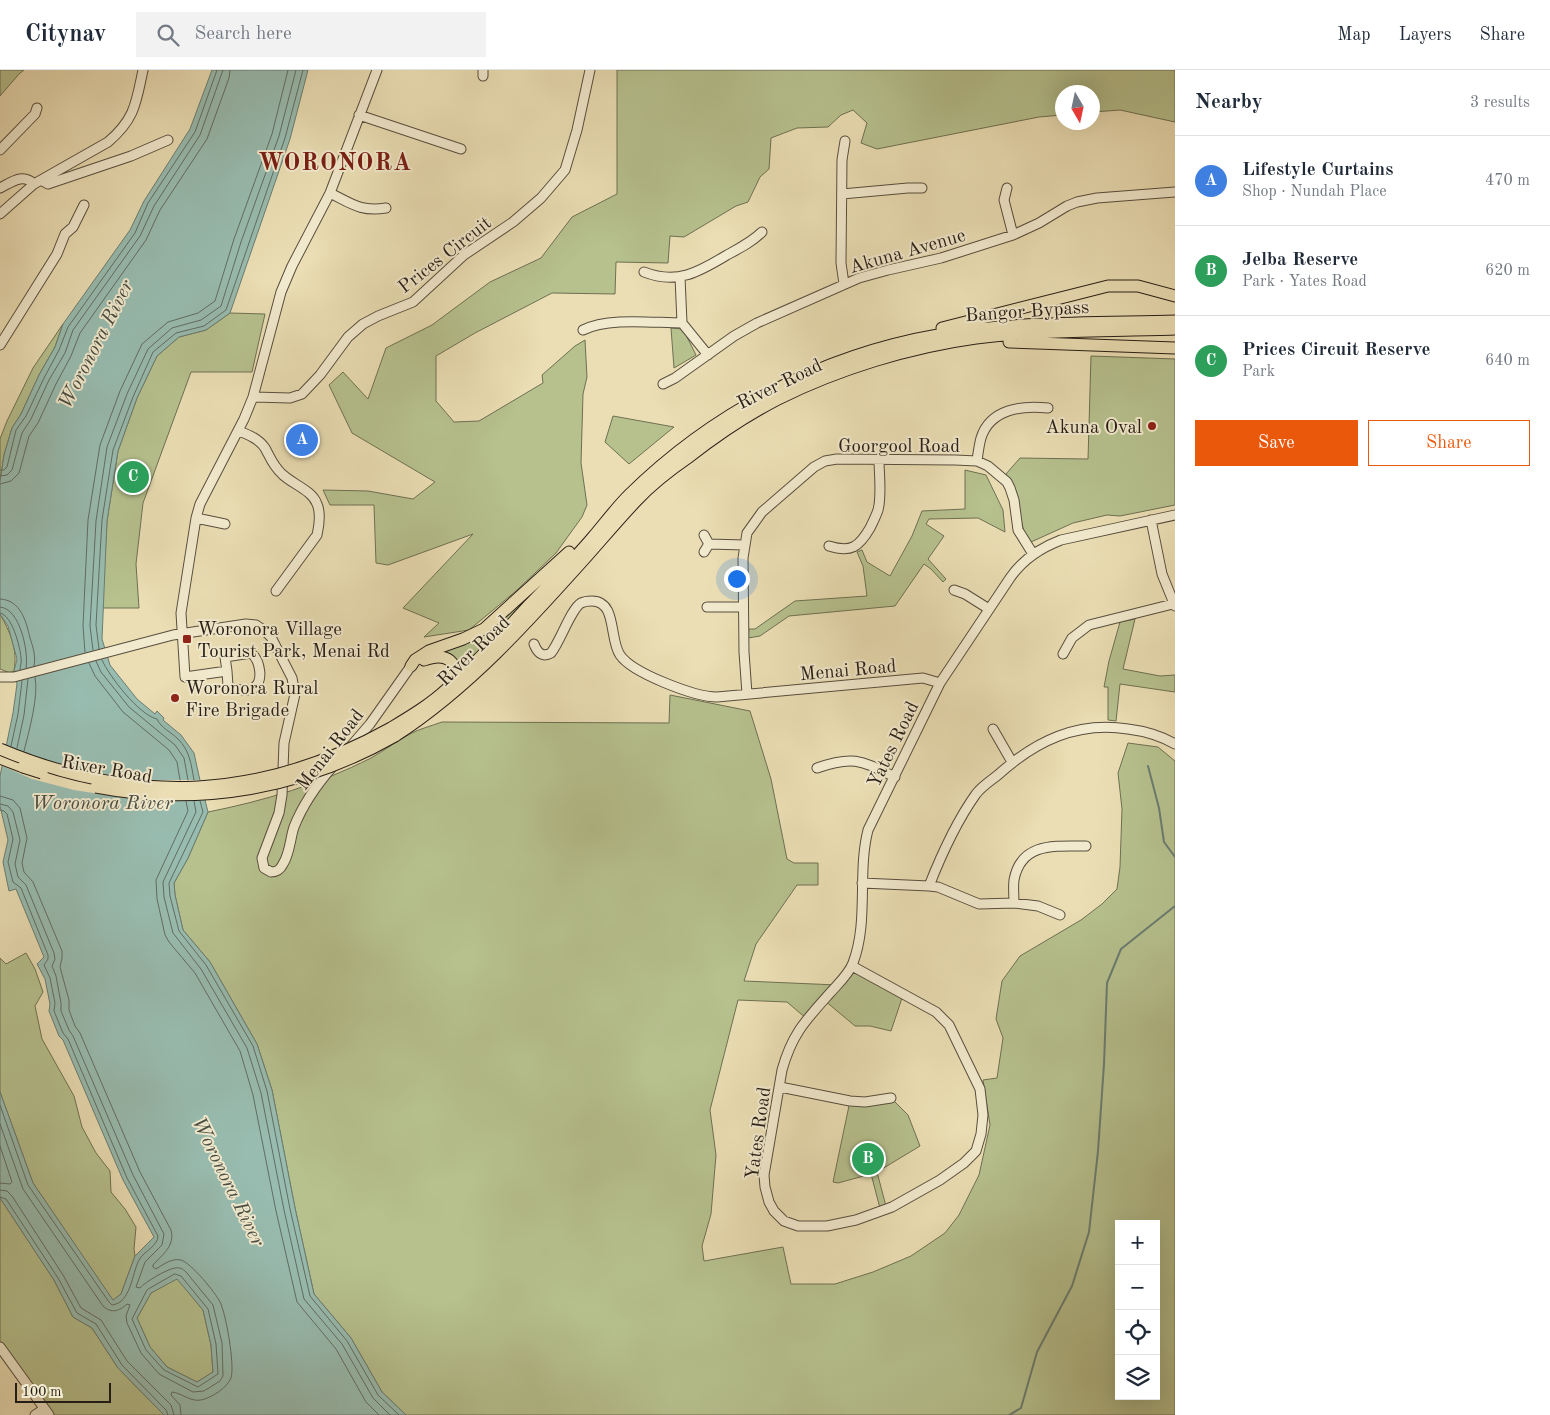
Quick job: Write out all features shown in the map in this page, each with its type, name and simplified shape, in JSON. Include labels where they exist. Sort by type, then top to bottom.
[{"type":"main road","points":[[883,347],[913,335],[1116,285],[1131,285],[1155,289],[1175,296]]},
{"type":"main road","name":"Bangor Bypass","points":[[883,347],[939,335],[991,328],[1082,323],[1175,321]]},
{"type":"main road","name":"Bangor Bypass","points":[[901,354],[952,342],[999,336],[1060,332],[1175,329]]},
{"type":"main road","points":[[901,354],[1005,342],[1175,348]]},
{"type":"main road","name":"River Road","points":[[0,749],[44,766],[97,780],[148,786],[201,786],[236,783],[289,772],[339,755],[393,732],[470,668],[592,538],[630,494],[670,459],[711,428],[752,402],[782,386],[832,364],[883,347]]},
{"type":"main road","name":"River Road","points":[[0,758],[50,776],[100,788],[158,795],[206,794],[254,788],[302,777],[348,761],[440,705],[498,652],[636,501],[661,478],[723,431],[778,399],[823,379],[901,354]]},
{"type":"main road","points":[[411,666],[419,656],[484,629],[586,535],[608,518]]},
{"type":"main road","points":[[411,666],[436,656],[448,659],[453,663],[454,671],[448,688]]},
{"type":"street","points":[[0,214],[37,182],[108,142],[118,133],[133,113],[143,70]]},
{"type":"street","points":[[227,671],[185,677],[181,613],[196,518],[200,504],[240,430],[253,397],[280,292],[330,193],[377,70]]},
{"type":"street","name":"Prices Circuit","points":[[253,397],[287,398],[302,394],[320,375],[348,337],[363,324],[413,302],[464,254],[513,222],[541,198],[566,170],[590,70]]},
{"type":"street","points":[[0,150],[30,119],[37,108]]},
{"type":"street","points":[[359,114],[462,149]]},
{"type":"street","points":[[0,188],[23,178],[48,184],[131,156],[168,140]]},
{"type":"street","points":[[844,141],[842,160],[841,263],[844,284]]},
{"type":"street","points":[[842,194],[922,188]]},
{"type":"street","points":[[1007,188],[1004,200],[1013,235]]},
{"type":"street","name":"Akuna Avenue","points":[[663,384],[757,323],[844,284],[870,275],[941,258],[1013,235],[1077,202],[1098,198],[1175,192]]},
{"type":"street","points":[[330,193],[362,208],[371,210],[386,208]]},
{"type":"street","points":[[0,345],[57,254],[66,234],[84,205]]},
{"type":"street","points":[[644,272],[655,276],[680,277],[703,269],[751,242],[762,232]]},
{"type":"street","points":[[680,277],[682,323],[708,355]]},
{"type":"street","points":[[584,330],[594,325],[611,323],[682,323]]},
{"type":"street","points":[[977,461],[981,436],[989,424],[1002,413],[1017,407],[1048,408]]},
{"type":"street","points":[[240,430],[253,437],[264,447],[270,460],[281,474],[312,496],[319,510],[317,535],[276,591]]},
{"type":"street","name":"Goorgool Road","points":[[747,694],[743,607],[744,545],[748,533],[762,512],[814,467],[825,461],[837,459],[977,461],[988,466],[1007,482],[1014,500],[1018,530],[1032,554]]},
{"type":"street","points":[[829,546],[849,549],[863,541],[878,510],[879,460]]},
{"type":"street","points":[[940,683],[1016,569],[1032,554],[1049,544],[1061,540],[1175,515]]},
{"type":"street","points":[[196,518],[225,524]]},
{"type":"street","points":[[1063,654],[1072,638],[1089,625],[1174,605],[1162,574],[1150,520]]},
{"type":"street","points":[[704,535],[707,548],[744,545]]},
{"type":"street","points":[[954,590],[966,594],[989,609]]},
{"type":"street","name":"Menai Road","points":[[534,644],[540,654],[548,655],[551,653],[580,603],[590,601],[599,602],[606,608],[619,654],[630,665],[695,694],[711,697],[923,678],[940,683]]},
{"type":"street","points":[[707,607],[743,607]]},
{"type":"street","name":"Menai Road","points":[[0,677],[14,677],[182,633],[246,624],[260,627],[271,638],[292,678],[294,694],[284,743],[282,796],[279,813],[262,858],[264,868],[271,872],[280,870],[284,863],[294,827],[312,794],[370,724],[411,666]]},
{"type":"street","points":[[251,652],[260,666],[258,681],[249,690],[228,686],[227,671],[226,657],[251,652]]},
{"type":"street","name":"Yates Road","points":[[852,966],[936,1012],[949,1025],[980,1089],[983,1115],[981,1134],[976,1151],[964,1163],[940,1180],[884,1211],[856,1220],[827,1226],[798,1226],[784,1221],[774,1211],[769,1202],[764,1175],[787,1053],[801,1025],[852,966],[858,948],[864,848],[868,830],[940,683]]},
{"type":"street","points":[[929,886],[945,844],[977,793],[1012,762],[1048,739],[1067,732],[1087,728],[1114,727],[1166,738],[1175,744]]},
{"type":"street","points":[[993,729],[1012,762]]},
{"type":"street","points":[[817,768],[831,763],[856,760],[895,777]]},
{"type":"street","points":[[1014,903],[1014,881],[1021,860],[1036,849],[1055,846],[1086,846]]},
{"type":"street","points":[[862,883],[938,887],[980,904],[1014,903],[1038,906],[1060,914]]},
{"type":"street","points":[[780,1087],[850,1101],[865,1102],[891,1098]]},
{"type":"street","points":[[0,1346],[46,1412],[35,1415]]},
{"type":"green space","points":[[0,70],[24,70],[0,96]]},
{"type":"green space","points":[[617,70],[1175,70],[1175,122],[1120,110],[1100,111],[1100,85],[1055,85],[1055,116],[1039,117],[877,149],[861,143],[867,123],[853,110],[841,115],[828,127],[797,128],[771,138],[769,169],[760,177],[748,202],[736,206],[684,237],[670,236],[668,263],[616,262],[615,294],[552,293],[475,333],[436,356],[436,401],[454,422],[479,421],[543,383],[542,375],[575,346],[585,340],[587,377],[583,394],[581,463],[587,505],[582,517],[556,553],[516,591],[469,630],[424,637],[439,623],[403,608],[473,534],[388,565],[376,563],[374,505],[330,505],[323,490],[368,491],[413,499],[435,482],[352,433],[329,385],[343,372],[368,399],[386,348],[432,325],[490,282],[541,258],[572,217],[617,194]]},
{"type":"green space","points":[[230,313],[265,314],[252,372],[191,372],[143,503],[136,564],[139,608],[102,608],[107,521],[118,451],[137,398],[157,356],[179,337],[206,330]]},
{"type":"green space","points":[[63,324],[55,347],[12,428],[4,455],[0,482],[0,439],[7,421],[33,368]]},
{"type":"green space","points":[[671,328],[683,329],[696,355],[674,368]]},
{"type":"green space","points":[[1091,356],[1175,359],[1175,505],[1120,516],[1107,515],[1073,523],[1031,542],[1024,530],[1014,487],[1006,474],[1020,458],[1088,459]]},
{"type":"green space","points":[[613,416],[674,427],[629,464],[605,442]]},
{"type":"green space","points":[[965,470],[986,475],[1003,510],[1005,532],[978,518],[929,519],[926,524],[944,536],[928,559],[946,579],[943,582],[924,564],[895,606],[789,616],[760,636],[748,638],[749,629],[755,629],[795,601],[867,596],[863,566],[857,552],[862,550],[867,562],[890,576],[912,536],[922,511],[965,509]]},
{"type":"green space","points":[[526,596],[527,598],[475,656],[461,668],[453,656],[439,652]]},
{"type":"green space","points":[[0,614],[10,634],[14,648],[14,671],[10,673],[0,669]]},
{"type":"green space","points":[[1135,619],[1123,669],[1160,676],[1175,675],[1175,692],[1120,684],[1116,721],[1108,720],[1108,687],[1104,687],[1109,661],[1120,622]]},
{"type":"green space","points":[[670,695],[750,711],[771,779],[787,859],[794,863],[818,863],[818,885],[797,885],[756,944],[744,981],[837,985],[852,966],[903,995],[891,1031],[870,1026],[855,1026],[824,1000],[807,1019],[787,1002],[738,1000],[710,1110],[716,1155],[711,1214],[702,1246],[704,1261],[783,1247],[791,1284],[835,1284],[873,1272],[911,1256],[945,1233],[959,1215],[979,1175],[990,1125],[983,1080],[997,1078],[1003,1038],[996,1019],[1002,981],[1020,956],[1081,920],[1102,904],[1117,889],[1120,867],[1122,809],[1118,773],[1128,743],[1158,747],[1175,761],[1175,1415],[406,1415],[382,1392],[351,1338],[314,1294],[272,1090],[257,1044],[210,962],[183,930],[174,883],[188,858],[208,812],[250,803],[312,784],[371,758],[414,732],[442,722],[669,723]]},
{"type":"green space","points":[[26,953],[35,969],[43,992],[35,1006],[42,1039],[74,1096],[82,1127],[96,1153],[110,1171],[111,1192],[125,1209],[136,1227],[135,1256],[121,1294],[113,1301],[33,1183],[0,1092],[0,958],[6,964]]},
{"type":"green space","points":[[891,1098],[908,1115],[920,1146],[877,1172],[887,1210],[881,1212],[871,1174],[838,1183],[833,1182],[850,1101]]},
{"type":"green space","points":[[0,1198],[54,1280],[73,1317],[92,1328],[118,1368],[164,1415],[49,1415],[0,1347]]},
{"type":"green space","points":[[177,1278],[203,1310],[211,1345],[213,1372],[197,1382],[167,1367],[150,1347],[137,1318],[151,1293]]},
{"type":"water","name":"Woronora River","points":[[212,70],[308,70],[290,139],[230,313],[206,330],[179,337],[157,356],[137,398],[118,451],[107,521],[102,639],[110,665],[137,699],[155,714],[157,711],[164,718],[163,720],[181,735],[194,753],[208,812],[188,858],[174,883],[183,930],[210,962],[257,1044],[272,1090],[314,1294],[351,1338],[382,1392],[406,1415],[164,1415],[118,1368],[92,1328],[73,1317],[54,1280],[0,1198],[0,1092],[33,1183],[113,1300],[121,1294],[135,1256],[154,1237],[123,1180],[63,1040],[59,1036],[49,1011],[50,1004],[45,979],[37,964],[44,957],[16,889],[9,891],[3,862],[8,840],[0,806],[0,776],[13,713],[17,684],[14,671],[17,659],[8,626],[0,614],[0,482],[4,455],[12,428],[55,347],[63,324],[130,230],[144,201],[190,129]],"holes":[[[177,1279],[203,1310],[211,1345],[213,1372],[197,1382],[167,1367],[150,1347],[137,1318],[151,1293]]]},
{"type":"pier","points":[[4,747],[80,772],[142,780],[202,780],[207,799],[132,799],[74,790],[32,779],[0,765]]},
{"type":"waterway","points":[[1148,766],[1159,808],[1164,842],[1175,857]]},
{"type":"waterway","points":[[1009,1415],[1021,1408],[1037,1352],[1072,1286],[1089,1232],[1098,1151],[1107,983],[1121,949],[1175,906]]},
{"type":"place","name":"Akuna Oval","points":[[1152,426]]},
{"type":"place","name":"Lifestyle Curtains","points":[[302,440]]},
{"type":"place","name":"Prices Circuit Reserve","points":[[133,477]]},
{"type":"place","name":"Woronora Village Tourist Park, Menai Rd","points":[[187,639]]},
{"type":"place","name":"Woronora Rural Fire Brigade","points":[[175,698]]},
{"type":"place","name":"Jelba Reserve","points":[[868,1159]]},
{"type":"district","name":"WORONORA","points":[[335,162]]}]
